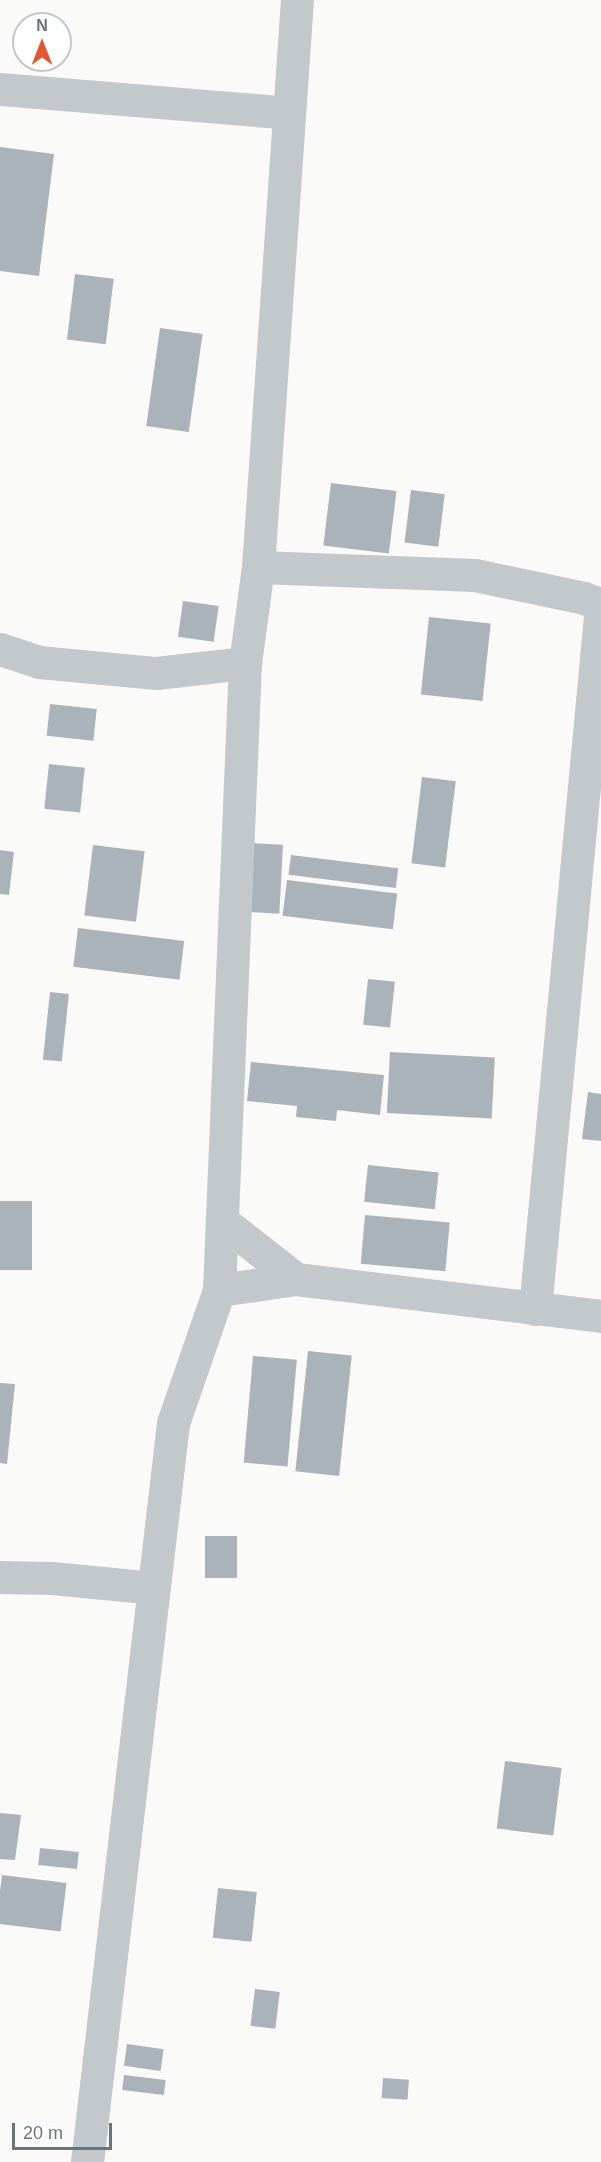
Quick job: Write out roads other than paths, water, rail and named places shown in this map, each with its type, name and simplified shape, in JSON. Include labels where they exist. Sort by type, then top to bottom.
[{"type":"street","points":[[87,2162],[173,1423],[219,1290],[245,663],[258,567],[297,0]]},
{"type":"street","points":[[0,89],[289,112]]},
{"type":"street","points":[[258,567],[475,575],[584,598],[601,605],[535,1309]]},
{"type":"street","points":[[0,649],[39,662],[156,673],[245,663]]},
{"type":"street","points":[[222,1221],[296,1279]]},
{"type":"street","points":[[219,1290],[296,1279],[601,1316]]},
{"type":"street","points":[[0,1577],[52,1578],[154,1588]]}]
